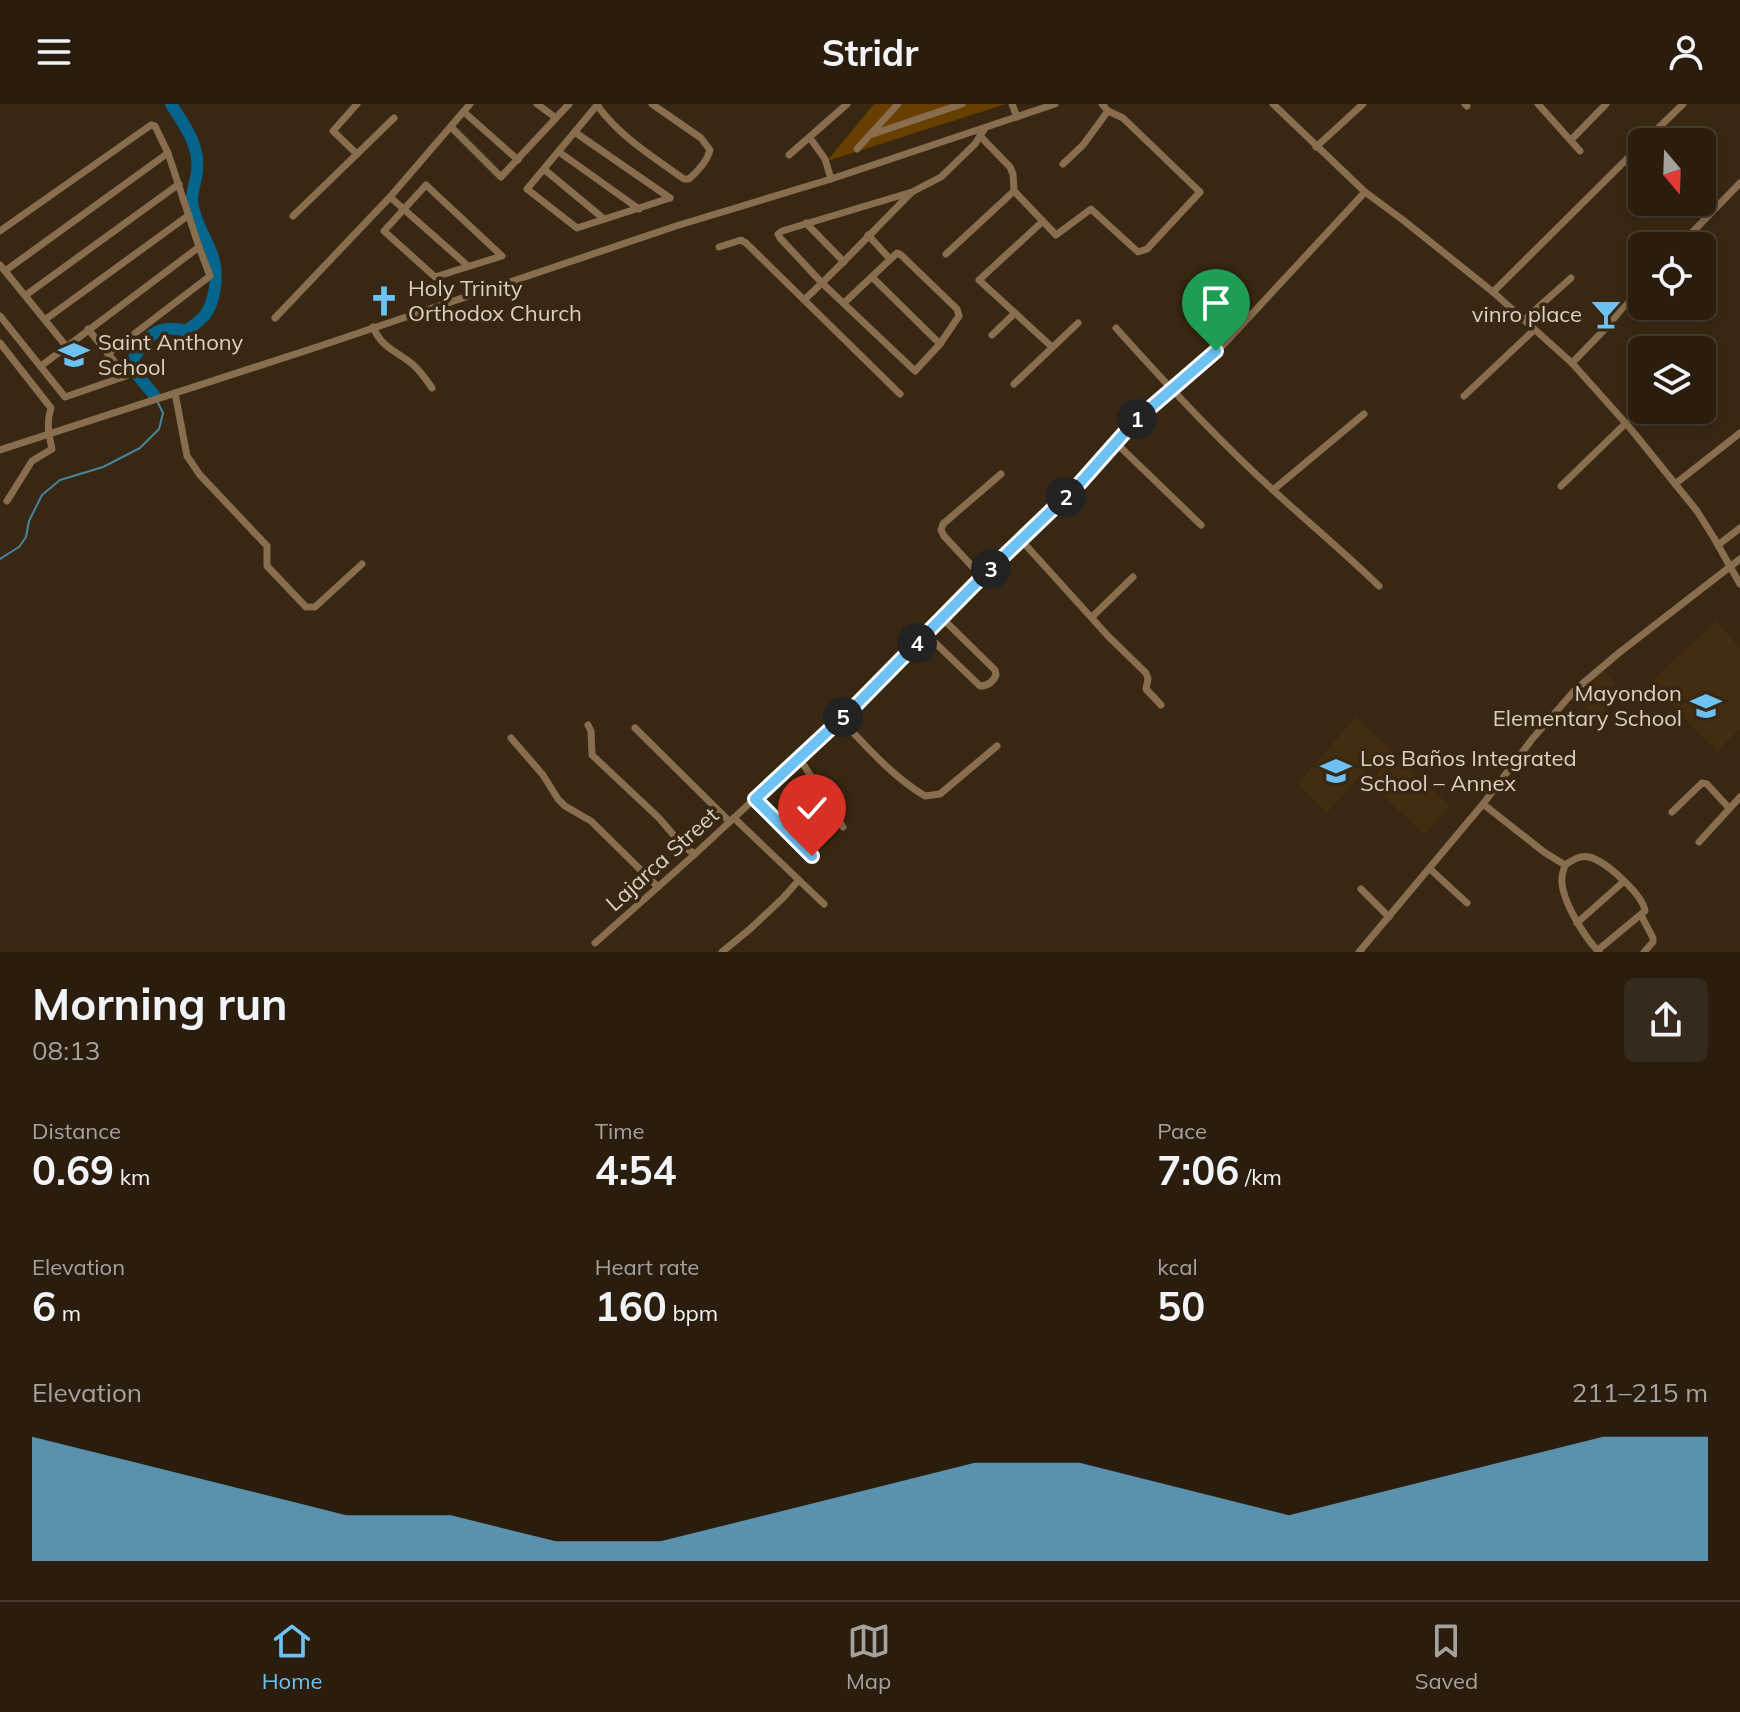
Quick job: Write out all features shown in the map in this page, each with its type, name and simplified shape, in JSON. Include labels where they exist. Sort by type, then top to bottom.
[{"type":"street","points":[[357,104],[333,133],[357,154]]},
{"type":"street","points":[[275,318],[390,197],[470,104]]},
{"type":"street","points":[[537,104],[556,118]]},
{"type":"street","points":[[451,127],[501,177],[569,104]]},
{"type":"street","points":[[576,133],[670,198],[577,228],[527,189],[598,104],[612,124],[684,179],[689,179],[708,157],[710,150],[701,138],[652,104]]},
{"type":"street","points":[[789,155],[847,104]]},
{"type":"street","points":[[857,149],[898,104]]},
{"type":"street","points":[[870,135],[962,104]]},
{"type":"street","points":[[1012,104],[1017,117]]},
{"type":"street","points":[[0,450],[676,226],[982,132],[1055,104]]},
{"type":"street","points":[[1273,104],[1365,192],[1493,292],[1572,363],[1626,423],[1697,511],[1740,584]]},
{"type":"street","points":[[1316,147],[1363,104]]},
{"type":"street","points":[[1538,104],[1580,151]]},
{"type":"street","points":[[1571,140],[1606,104]]},
{"type":"street","points":[[1658,128],[1683,104]]},
{"type":"street","points":[[982,132],[1010,167],[1014,191],[1056,235],[1091,209],[1138,252],[1147,249],[1200,192],[1123,118],[1105,107],[1083,145],[1063,164]]},
{"type":"street","points":[[464,112],[518,160]]},
{"type":"street","points":[[293,216],[394,118]]},
{"type":"street","points":[[0,231],[151,125],[155,126],[168,153],[210,276],[108,354]]},
{"type":"street","points":[[844,303],[897,253],[957,309],[957,321],[940,344],[915,371],[822,283],[778,234],[912,192],[941,177],[975,144],[982,132]]},
{"type":"street","points":[[810,138],[825,159],[831,179]]},
{"type":"street","points":[[559,152],[639,209]]},
{"type":"street","points":[[66,346],[2,268],[168,153]]},
{"type":"street","points":[[1493,292],[1628,158]]},
{"type":"street","points":[[545,170],[604,219]]},
{"type":"street","points":[[1693,232],[1740,183]]},
{"type":"street","points":[[26,295],[179,184]]},
{"type":"street","points":[[426,185],[502,256],[468,266],[435,277],[384,231],[426,185]]},
{"type":"street","points":[[946,254],[1014,191]]},
{"type":"street","points":[[804,300],[912,192]]},
{"type":"street","name":"Lajarca Street","points":[[595,943],[841,720],[1080,483],[1135,421],[1225,343],[1365,192]]},
{"type":"street","points":[[390,197],[468,266]]},
{"type":"street","points":[[46,319],[189,215]]},
{"type":"street","points":[[1043,221],[979,280],[1052,347]]},
{"type":"street","points":[[806,223],[844,262]]},
{"type":"street","points":[[868,235],[890,259]]},
{"type":"street","points":[[719,247],[741,240],[900,394]]},
{"type":"street","points":[[41,366],[199,247]]},
{"type":"street","points":[[872,277],[940,344]]},
{"type":"street","points":[[1524,320],[1571,278]]},
{"type":"street","points":[[1572,363],[1628,302]]},
{"type":"street","points":[[992,335],[1015,313]]},
{"type":"street","points":[[0,316],[65,397],[126,376],[88,329]]},
{"type":"street","points":[[1014,384],[1078,323]]},
{"type":"street","points":[[373,327],[380,341],[411,362],[432,388]]},
{"type":"street","points":[[1116,328],[1171,390],[1273,490],[1379,586]]},
{"type":"street","points":[[1464,396],[1534,330]]},
{"type":"street","points":[[0,343],[51,408],[47,421],[52,449],[32,461],[7,501]]},
{"type":"street","points":[[174,393],[187,456],[200,475],[267,546],[267,566],[306,607],[315,607],[362,564]]},
{"type":"street","points":[[1273,490],[1364,414]]},
{"type":"street","points":[[1561,486],[1626,423]]},
{"type":"street","points":[[1675,484],[1740,433]]},
{"type":"street","points":[[1115,442],[1201,525]]},
{"type":"street","points":[[982,577],[941,530],[943,524],[1001,474]]},
{"type":"street","points":[[1718,545],[1740,528]]},
{"type":"street","points":[[1022,541],[1146,673],[1146,689],[1161,705]]},
{"type":"street","points":[[1359,952],[1575,690],[1740,559]]},
{"type":"street","points":[[1092,617],[1133,577]]},
{"type":"street","points":[[926,634],[980,686],[994,680],[995,670],[942,618]]},
{"type":"street","points":[[841,720],[893,772],[925,796],[940,794],[997,746]]},
{"type":"street","points":[[588,725],[592,755],[659,818],[683,846],[695,854]]},
{"type":"street","points":[[635,728],[824,904]]},
{"type":"street","points":[[511,738],[543,775],[558,799],[591,821],[658,887]]},
{"type":"street","points":[[800,759],[843,827]]},
{"type":"street","points":[[1672,812],[1702,783],[1707,784],[1729,808]]},
{"type":"street","points":[[1699,842],[1740,797]]},
{"type":"street","points":[[755,799],[812,856]]},
{"type":"street","points":[[1483,804],[1565,865]]},
{"type":"street","points":[[1579,857],[1592,857],[1637,894],[1644,903],[1645,911],[1598,951],[1577,923],[1562,887],[1565,865],[1579,857]]},
{"type":"street","points":[[1430,869],[1467,903]]},
{"type":"street","points":[[722,952],[798,881]]},
{"type":"street","points":[[1577,923],[1623,882]]},
{"type":"street","points":[[1361,889],[1389,917]]},
{"type":"street","points":[[1641,915],[1653,938],[1644,952]]},
{"type":"shaded area","points":[[874,104],[1006,104],[827,161]]},
{"type":"shaded area","name":"Mayondon Elementary School","points":[[1716,621],[1740,648],[1740,729],[1717,751],[1650,683]]},
{"type":"shaded area","points":[[1603,671],[1615,683],[1607,692],[1614,701],[1598,718],[1575,698]]},
{"type":"shaded area","name":"Los Baños Integrated School – Annex","points":[[1356,717],[1450,806],[1424,834],[1369,783],[1389,760],[1381,752],[1327,813],[1297,784]]},
{"type":"waterway","points":[[154,395],[135,372],[132,361],[153,334],[167,329],[186,331],[201,319],[211,303],[216,281],[214,261],[192,202],[197,172],[196,153],[171,104]]},
{"type":"waterway","points":[[0,559],[19,547],[42,495],[60,480],[103,467],[140,448],[159,429],[163,413],[158,403]]},
{"type":"place","name":"Holy Trinity Orthodox Church","points":[[384,301]]},
{"type":"place","name":"vinro place","points":[[1606,314]]},
{"type":"place","name":"Saint Anthony School","points":[[74,355]]},
{"type":"place","name":"Mayondon Elementary School","points":[[1706,706]]},
{"type":"place","name":"Los Baños Integrated School – Annex","points":[[1336,771]]},
{"type":"route","points":[[812,856],[755,799],[855,706],[982,577],[1022,541],[1080,483],[1135,421],[1216,351]]}]
